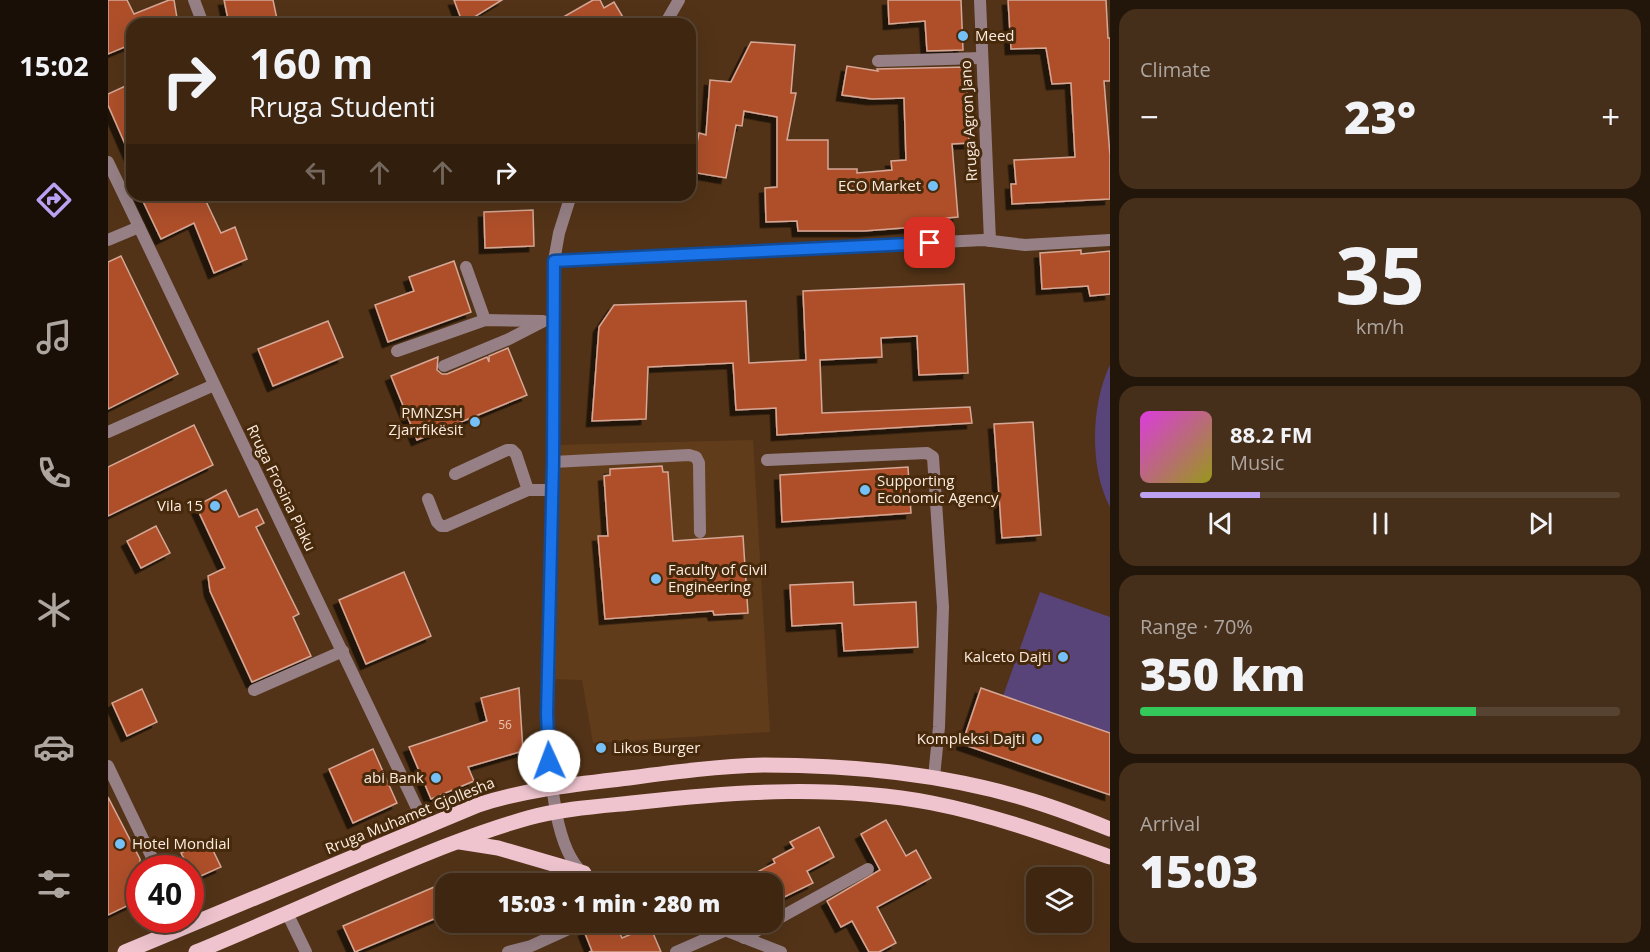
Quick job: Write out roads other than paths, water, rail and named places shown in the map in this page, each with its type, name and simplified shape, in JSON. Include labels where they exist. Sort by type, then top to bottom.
[{"type":"main road","name":"Rruga Muhamet Gjollesha","points":[[204,915],[503,797],[552,788],[702,769],[764,765],[838,768],[934,777],[1033,801],[1110,828]]},
{"type":"main road","points":[[196,952],[457,841],[522,820],[556,813],[708,796],[837,792],[897,798],[943,806],[1023,826],[1110,857]]},
{"type":"main road","points":[[457,841],[498,848],[584,873]]},
{"type":"main road","name":"Rruga Muhamet Gjollesha","points":[[125,952],[164,933]]},
{"type":"street","points":[[194,0],[201,18]]},
{"type":"street","points":[[668,18],[679,0]]},
{"type":"street","name":"Rruga Agron Jano","points":[[980,0],[990,241]]},
{"type":"street","points":[[878,61],[981,58]]},
{"type":"street","name":"Rruga Frosina Plaku","points":[[108,162],[126,199]]},
{"type":"street","name":"Rruga Frosina Plaku","points":[[127,201],[426,827]]},
{"type":"street","points":[[569,201],[559,233],[554,261],[548,320],[553,462],[547,714],[549,768],[560,831],[569,854],[584,873]]},
{"type":"street","points":[[108,240],[139,226]]},
{"type":"street","points":[[554,261],[990,241],[1025,245],[1110,240]]},
{"type":"street","points":[[466,267],[485,320]]},
{"type":"street","points":[[397,351],[485,320],[548,320]]},
{"type":"street","points":[[444,366],[548,320]]},
{"type":"street","points":[[108,432],[214,385]]},
{"type":"street","points":[[455,474],[507,450],[512,450],[516,454],[528,490]]},
{"type":"street","points":[[767,460],[927,453],[933,457],[943,607],[939,727],[934,777]]},
{"type":"street","points":[[553,462],[689,455],[696,457],[699,463],[700,532]]},
{"type":"street","points":[[428,499],[437,522],[441,526],[446,526],[528,490],[552,490]]},
{"type":"street","points":[[254,690],[343,651]]},
{"type":"street","points":[[108,766],[151,855]]},
{"type":"street","points":[[783,916],[868,868]]},
{"type":"street","points":[[287,914],[306,952]]},
{"type":"street","points":[[508,952],[531,946],[560,933]]},
{"type":"street","points":[[676,952],[719,933]]},
{"type":"street","points":[[730,933],[782,952]]},
{"type":"street","points":[[744,938],[753,933]]},
{"type":"place","name":"Meed","points":[[963,36]]},
{"type":"place","name":"ECO Market","points":[[933,186]]},
{"type":"place","name":"PMNZSH Zjarrfikësit","points":[[475,422]]},
{"type":"place","name":"Supporting Economic Agency","points":[[865,490]]},
{"type":"place","name":"Vila 15","points":[[215,506]]},
{"type":"place","name":"Faculty of Civil Engineering","points":[[656,579]]},
{"type":"place","name":"Kalceto Dajti","points":[[1063,657]]},
{"type":"place","name":"Kompleksi Dajti","points":[[1037,739]]},
{"type":"place","name":"Likos Burger","points":[[601,748]]},
{"type":"place","name":"abi Bank","points":[[436,778]]},
{"type":"place","name":"Hotel Mondial","points":[[120,844]]}]
